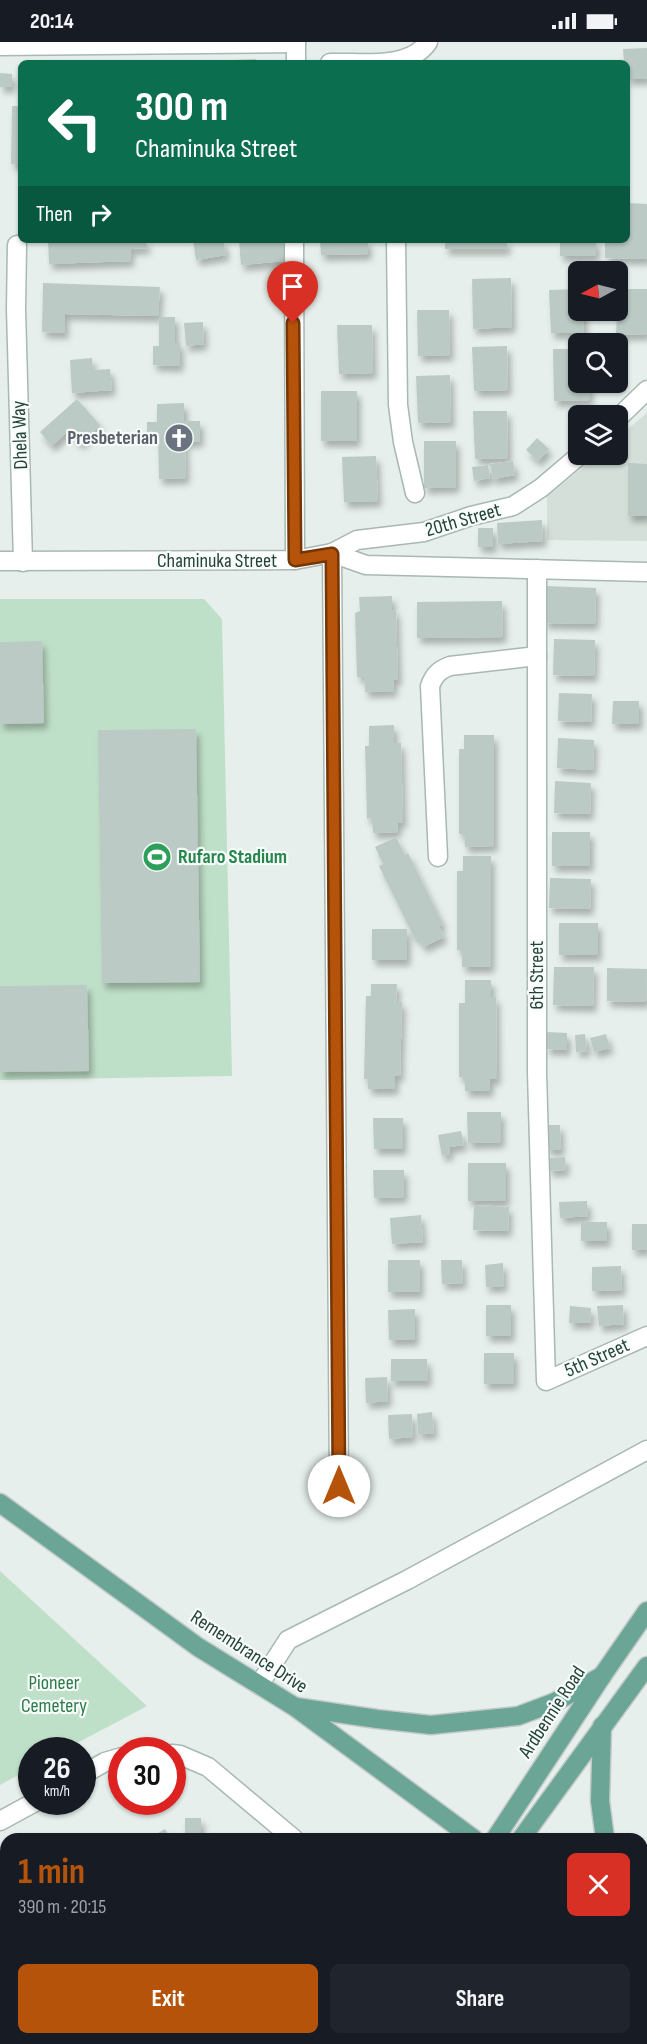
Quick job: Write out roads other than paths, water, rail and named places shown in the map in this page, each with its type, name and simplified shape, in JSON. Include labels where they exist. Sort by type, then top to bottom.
[{"type":"main road","name":"Remembrance Drive","points":[[0,1503],[198,1647],[295,1707],[466,1833]]},
{"type":"main road","name":"Ardbennie Road","points":[[499,1833],[647,1611]]},
{"type":"main road","points":[[525,1833],[647,1666]]},
{"type":"main road","points":[[295,1707],[431,1725],[518,1716],[555,1702],[602,1676]]},
{"type":"main road","points":[[602,1726],[600,1801],[604,1833]]},
{"type":"street","points":[[0,46],[296,42],[296,60]]},
{"type":"street","points":[[401,60],[414,56],[428,42]]},
{"type":"street","points":[[294,243],[295,560]]},
{"type":"street","points":[[396,243],[398,405],[403,442],[415,493]]},
{"type":"street","name":"Dhela Way","points":[[16,245],[8,309],[23,562]]},
{"type":"street","points":[[628,408],[647,390]]},
{"type":"street","name":"20th Street","points":[[332,554],[357,540],[424,532],[471,516],[513,506],[541,488],[568,465]]},
{"type":"street","points":[[332,554],[339,1486]]},
{"type":"street","name":"Chaminuka Street","points":[[0,561],[295,560],[332,554],[366,565],[647,572]]},
{"type":"street","name":"6th Street","points":[[537,569],[537,1073],[546,1381]]},
{"type":"street","points":[[438,857],[430,686],[432,678],[442,669],[450,666],[537,656]]},
{"type":"street","name":"5th Street","points":[[546,1381],[647,1336]]},
{"type":"street","points":[[259,1685],[288,1640],[406,1581],[647,1449]]},
{"type":"street","points":[[186,1758],[208,1767],[287,1833]]},
{"type":"street","points":[[0,1821],[18,1811]]},
{"type":"place","name":"Presbeterian","points":[[179,438]]},
{"type":"place","name":"Rufaro Stadium","points":[[157,857]]},
{"type":"park label","name":"Pioneer Cemetery","points":[[54,1694]]}]
